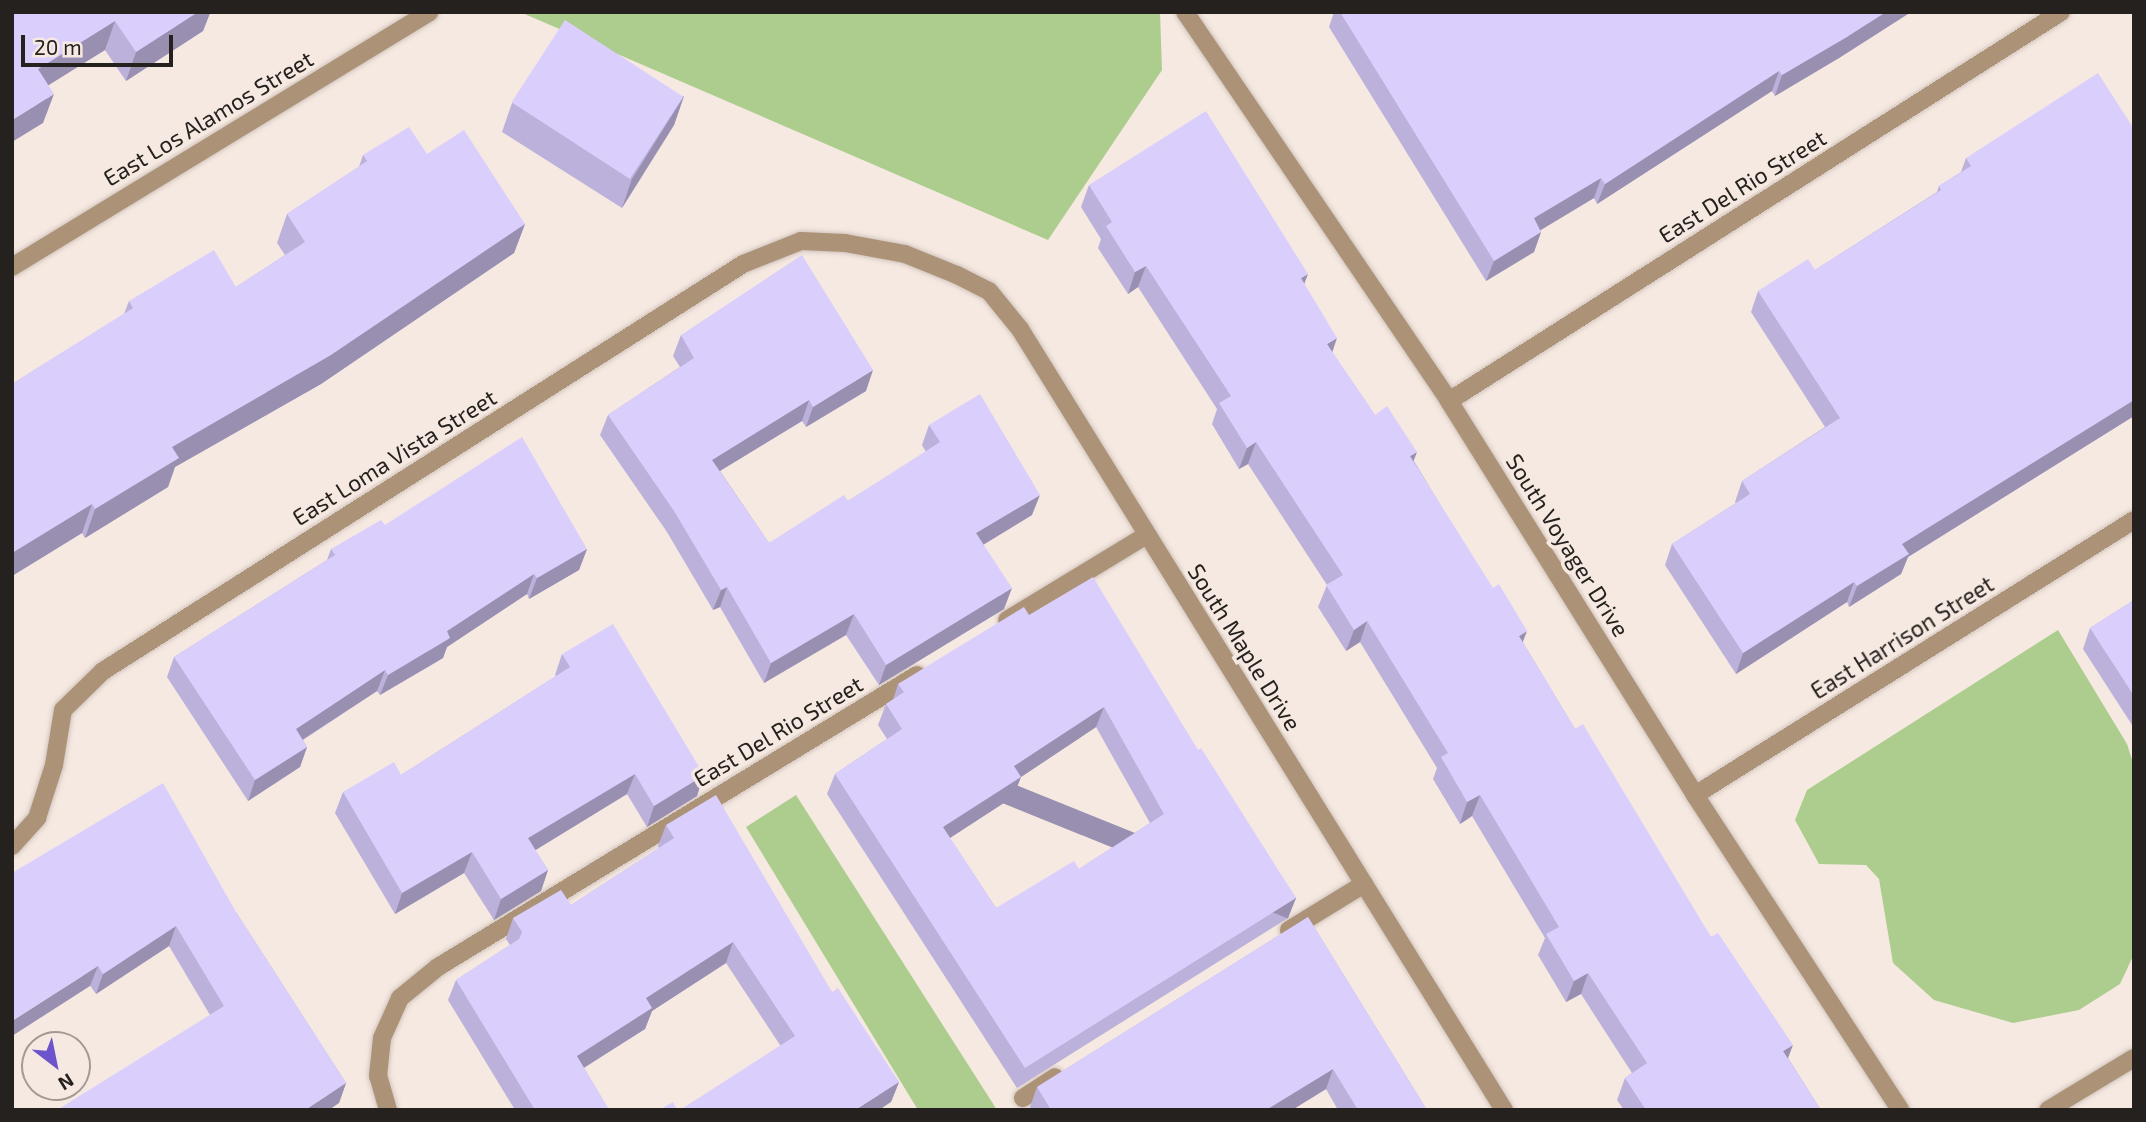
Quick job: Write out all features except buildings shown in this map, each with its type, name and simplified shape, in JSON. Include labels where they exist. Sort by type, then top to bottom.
[{"type":"street","name":"East Los Alamos Street","points":[[12,267],[429,12]]},
{"type":"street","name":"South Voyager Drive","points":[[1185,12],[1449,401],[1695,795],[1899,1110]]},
{"type":"street","name":"East Del Rio Street","points":[[1449,401],[2061,12]]},
{"type":"street","name":"East Loma Vista Street","points":[[12,846],[37,818],[54,765],[63,710],[103,671],[743,264],[801,241],[845,243],[905,254]]},
{"type":"street","name":"South Maple Drive","points":[[905,254],[989,291],[1020,329],[1504,1110]]},
{"type":"street","name":"East Harrison Street","points":[[1695,795],[2134,520]]},
{"type":"street","points":[[994,628],[1147,535]]},
{"type":"street","name":"East Del Rio Street","points":[[388,1110],[378,1076],[382,1038],[400,998],[438,967],[934,664]]},
{"type":"street","points":[[1269,943],[1363,884]]},
{"type":"street","points":[[2048,1110],[2134,1058]]},
{"type":"street","points":[[1023,1098],[1070,1068]]},
{"type":"green space","points":[[520,12],[1160,12],[1162,70],[1048,240]]},
{"type":"green space","points":[[2058,630],[2127,744],[2134,766],[2134,954],[2120,984],[2079,1010],[2013,1023],[1934,1000],[1893,963],[1879,879],[1866,865],[1819,864],[1795,820],[1807,790]]},
{"type":"green space","points":[[796,795],[997,1110],[918,1110],[746,827]]}]
